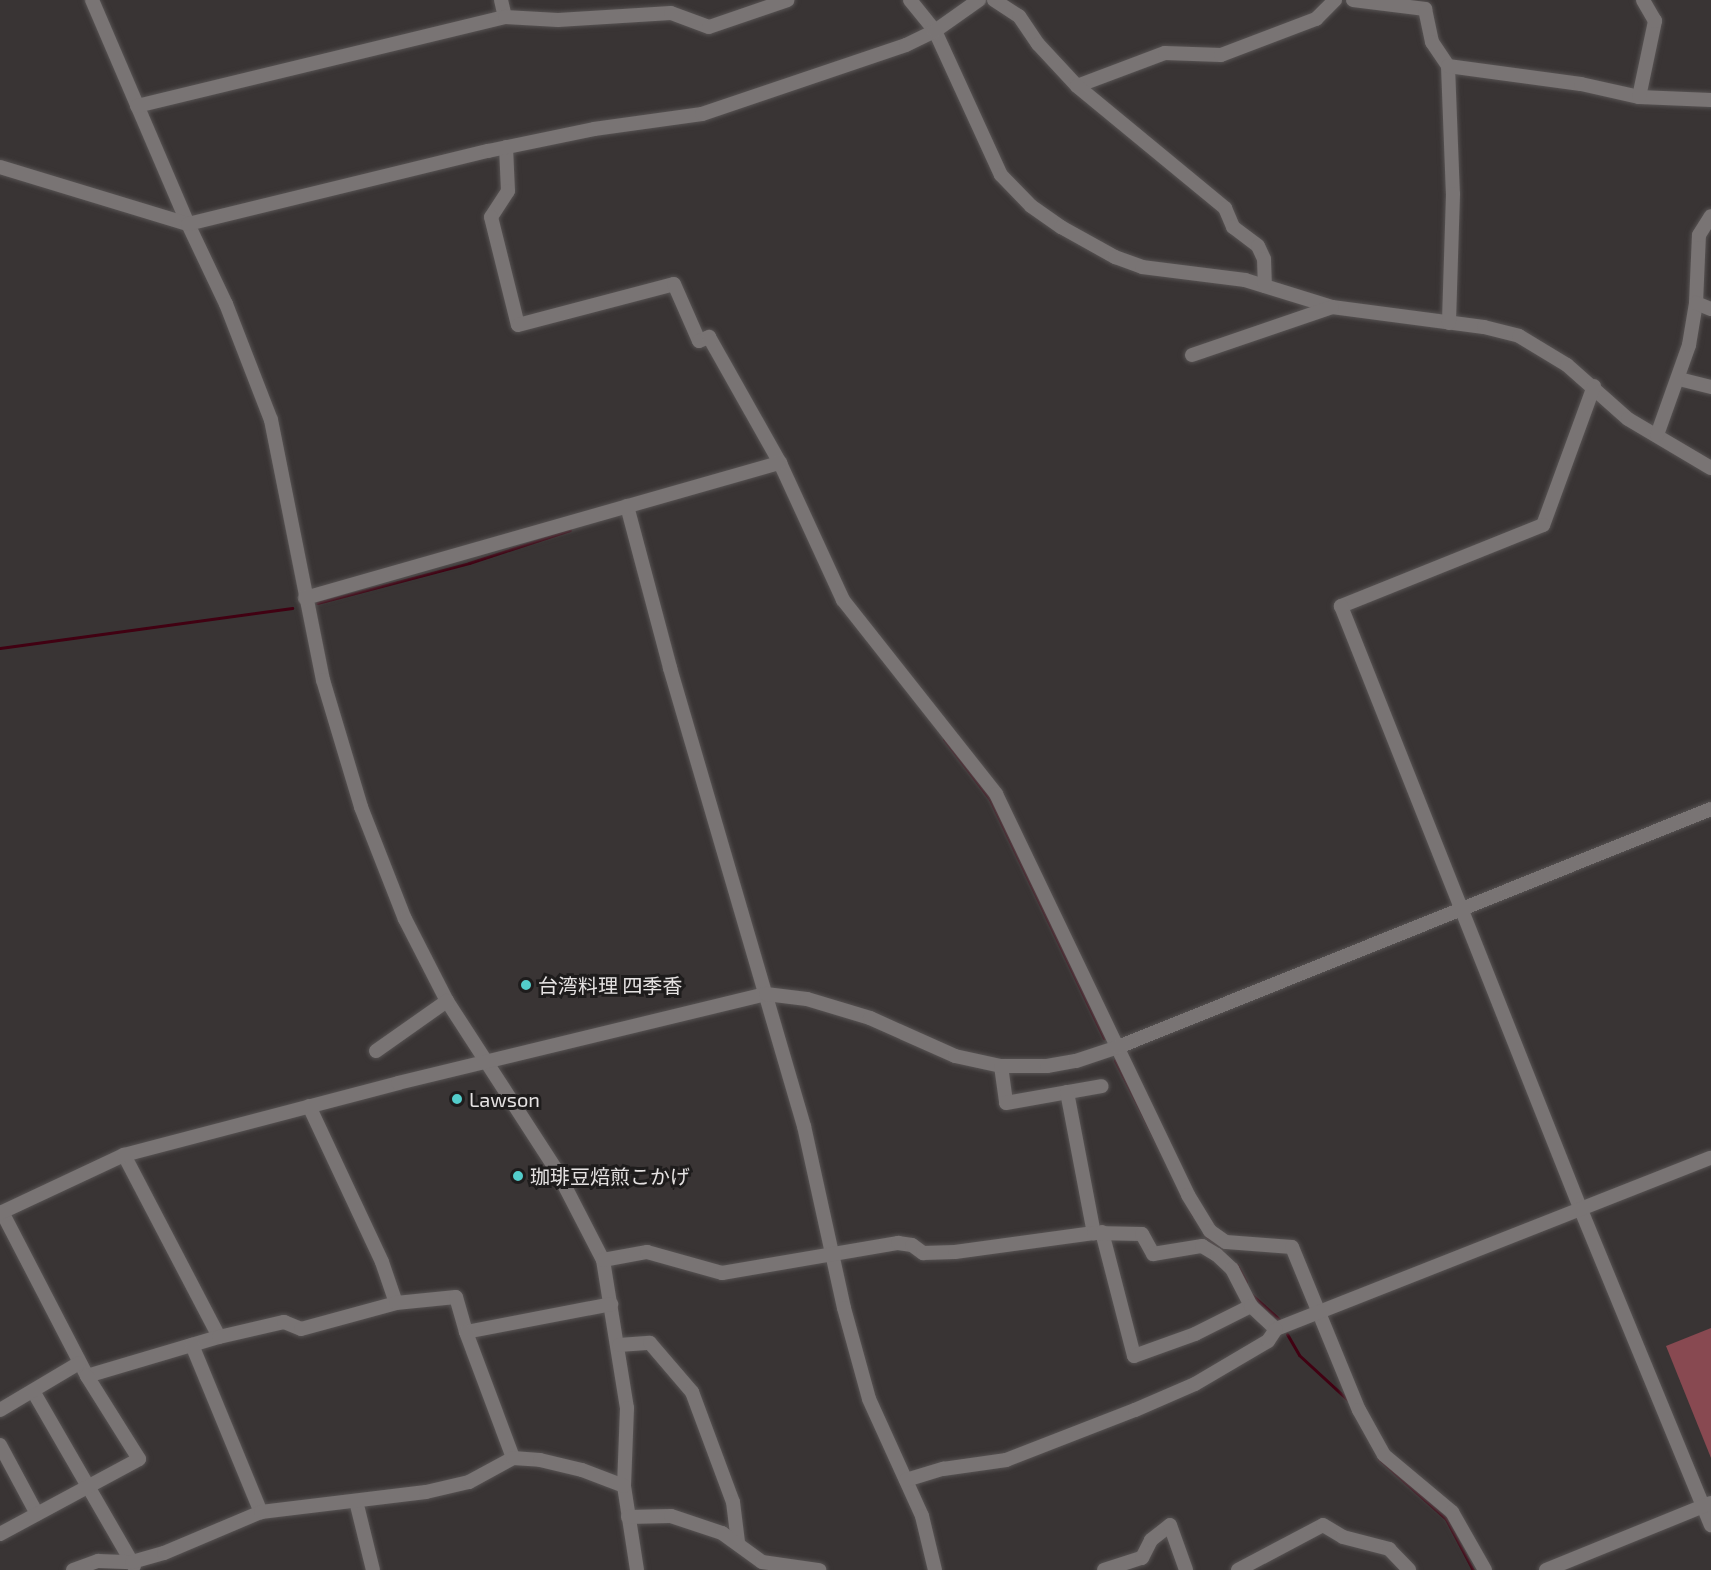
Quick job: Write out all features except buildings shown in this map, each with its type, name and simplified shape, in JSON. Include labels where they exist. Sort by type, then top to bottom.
[{"type":"street","points":[[92,0],[188,224],[226,304],[271,420],[323,680],[361,807],[410,930],[447,1001],[488,1061],[557,1171],[603,1260],[619,1346],[627,1408],[624,1486],[636,1570]]},
{"type":"street","points":[[501,0],[505,17]]},
{"type":"street","points":[[137,106],[505,17],[558,20],[670,6],[710,27],[788,0]]},
{"type":"street","points":[[910,0],[935,31],[992,160],[1011,188],[1031,206],[1115,257],[1142,267],[1265,286],[1332,307],[1449,323],[1519,336],[1594,386],[1628,419],[1711,468]]},
{"type":"street","points":[[0,167],[188,224],[506,147],[594,129],[702,114],[906,45],[935,31],[979,0]]},
{"type":"street","points":[[994,0],[1019,16],[1038,44],[1077,86],[1225,208],[1233,227],[1258,246],[1264,259],[1265,286]]},
{"type":"street","points":[[1077,86],[1165,53],[1221,55],[1316,19],[1335,0]]},
{"type":"street","points":[[1353,0],[1404,3],[1425,9],[1432,42],[1448,66],[1453,194],[1449,323]]},
{"type":"street","points":[[1639,96],[1655,21],[1643,0]]},
{"type":"street","points":[[1448,66],[1581,84],[1639,96],[1711,100]]},
{"type":"street","points":[[506,147],[508,191],[491,217],[518,325],[674,284],[699,341],[709,337],[780,463],[843,600],[996,794],[1188,1195],[1210,1231],[1227,1242],[1292,1247],[1359,1410],[1384,1455],[1452,1512],[1485,1570]]},
{"type":"street","points":[[1657,435],[1679,379],[1696,303],[1699,235],[1711,216]]},
{"type":"street","points":[[1696,303],[1711,309]]},
{"type":"street","points":[[1192,355],[1332,307]]},
{"type":"street","points":[[1679,379],[1711,387]]},
{"type":"street","points":[[1594,386],[1543,525],[1341,606],[1581,1210],[1707,1505],[1711,1525]]},
{"type":"street","points":[[305,598],[780,463]]},
{"type":"street","points":[[627,506],[670,668],[766,994],[835,1255],[844,1308],[869,1399],[890,1453],[906,1480],[922,1516],[935,1570]]},
{"type":"street","points":[[0,1534],[138,1460],[79,1363],[1,1212],[124,1155],[488,1061],[766,994],[807,999],[870,1018],[955,1056],[1001,1066],[1047,1066],[1118,1047],[1711,809]]},
{"type":"street","points":[[376,1051],[447,1001]]},
{"type":"street","points":[[1001,1066],[1006,1103],[1102,1086]]},
{"type":"street","points":[[1067,1092],[1098,1232],[1134,1356],[1195,1334],[1251,1306]]},
{"type":"street","points":[[309,1106],[382,1262],[396,1303]]},
{"type":"street","points":[[124,1155],[219,1337]]},
{"type":"street","points":[[906,1480],[944,1469],[1006,1460],[1135,1410],[1195,1384],[1268,1341],[1276,1329],[1711,1158]]},
{"type":"street","points":[[603,1260],[647,1252],[722,1273],[898,1243],[912,1245],[923,1253],[955,1252],[1098,1232],[1142,1234],[1153,1254],[1202,1246],[1232,1269],[1251,1306],[1276,1329]]},
{"type":"street","points":[[87,1376],[219,1337],[284,1322],[301,1329],[396,1303],[456,1298],[466,1332],[513,1458]]},
{"type":"street","points":[[466,1332],[611,1304]]},
{"type":"street","points":[[619,1346],[650,1343],[661,1352],[692,1392],[733,1502],[738,1542]]},
{"type":"street","points":[[192,1345],[261,1512]]},
{"type":"street","points":[[0,1410],[79,1363]]},
{"type":"street","points":[[33,1391],[134,1566]]},
{"type":"street","points":[[0,1445],[37,1514]]},
{"type":"street","points":[[73,1570],[98,1561],[134,1566],[261,1512],[426,1492],[469,1482],[513,1458],[540,1460],[582,1470],[624,1486]]},
{"type":"street","points":[[356,1501],[373,1570]]},
{"type":"street","points":[[1546,1570],[1707,1505]]},
{"type":"street","points":[[628,1517],[671,1516],[722,1533],[738,1542],[762,1563],[819,1570]]},
{"type":"street","points":[[1104,1570],[1142,1558],[1151,1540],[1170,1525],[1186,1570]]},
{"type":"street","points":[[1238,1570],[1323,1525],[1343,1537],[1389,1549],[1409,1570]]},
{"type":"shaded area","points":[[1711,1328],[1711,1458],[1666,1346]]},
{"type":"waterway","points":[[317,603],[469,563],[570,530]]},
{"type":"waterway","points":[[0,648],[292,608]]},
{"type":"waterway","points":[[944,739],[990,799],[1104,1038]]},
{"type":"waterway","points":[[1115,1060],[1193,1215]]},
{"type":"waterway","points":[[1206,1236],[1221,1250]]},
{"type":"waterway","points":[[1237,1265],[1246,1282]]},
{"type":"waterway","points":[[1251,1294],[1279,1319]]},
{"type":"waterway","points":[[1287,1334],[1299,1355],[1348,1400]]},
{"type":"waterway","points":[[1379,1459],[1446,1519],[1473,1570]]},
{"type":"place","name":"台湾料理 四季香","points":[[526,985]]},
{"type":"place","name":"Lawson","points":[[457,1099]]},
{"type":"place","name":"珈琲豆焙煎こかげ","points":[[518,1176]]}]
